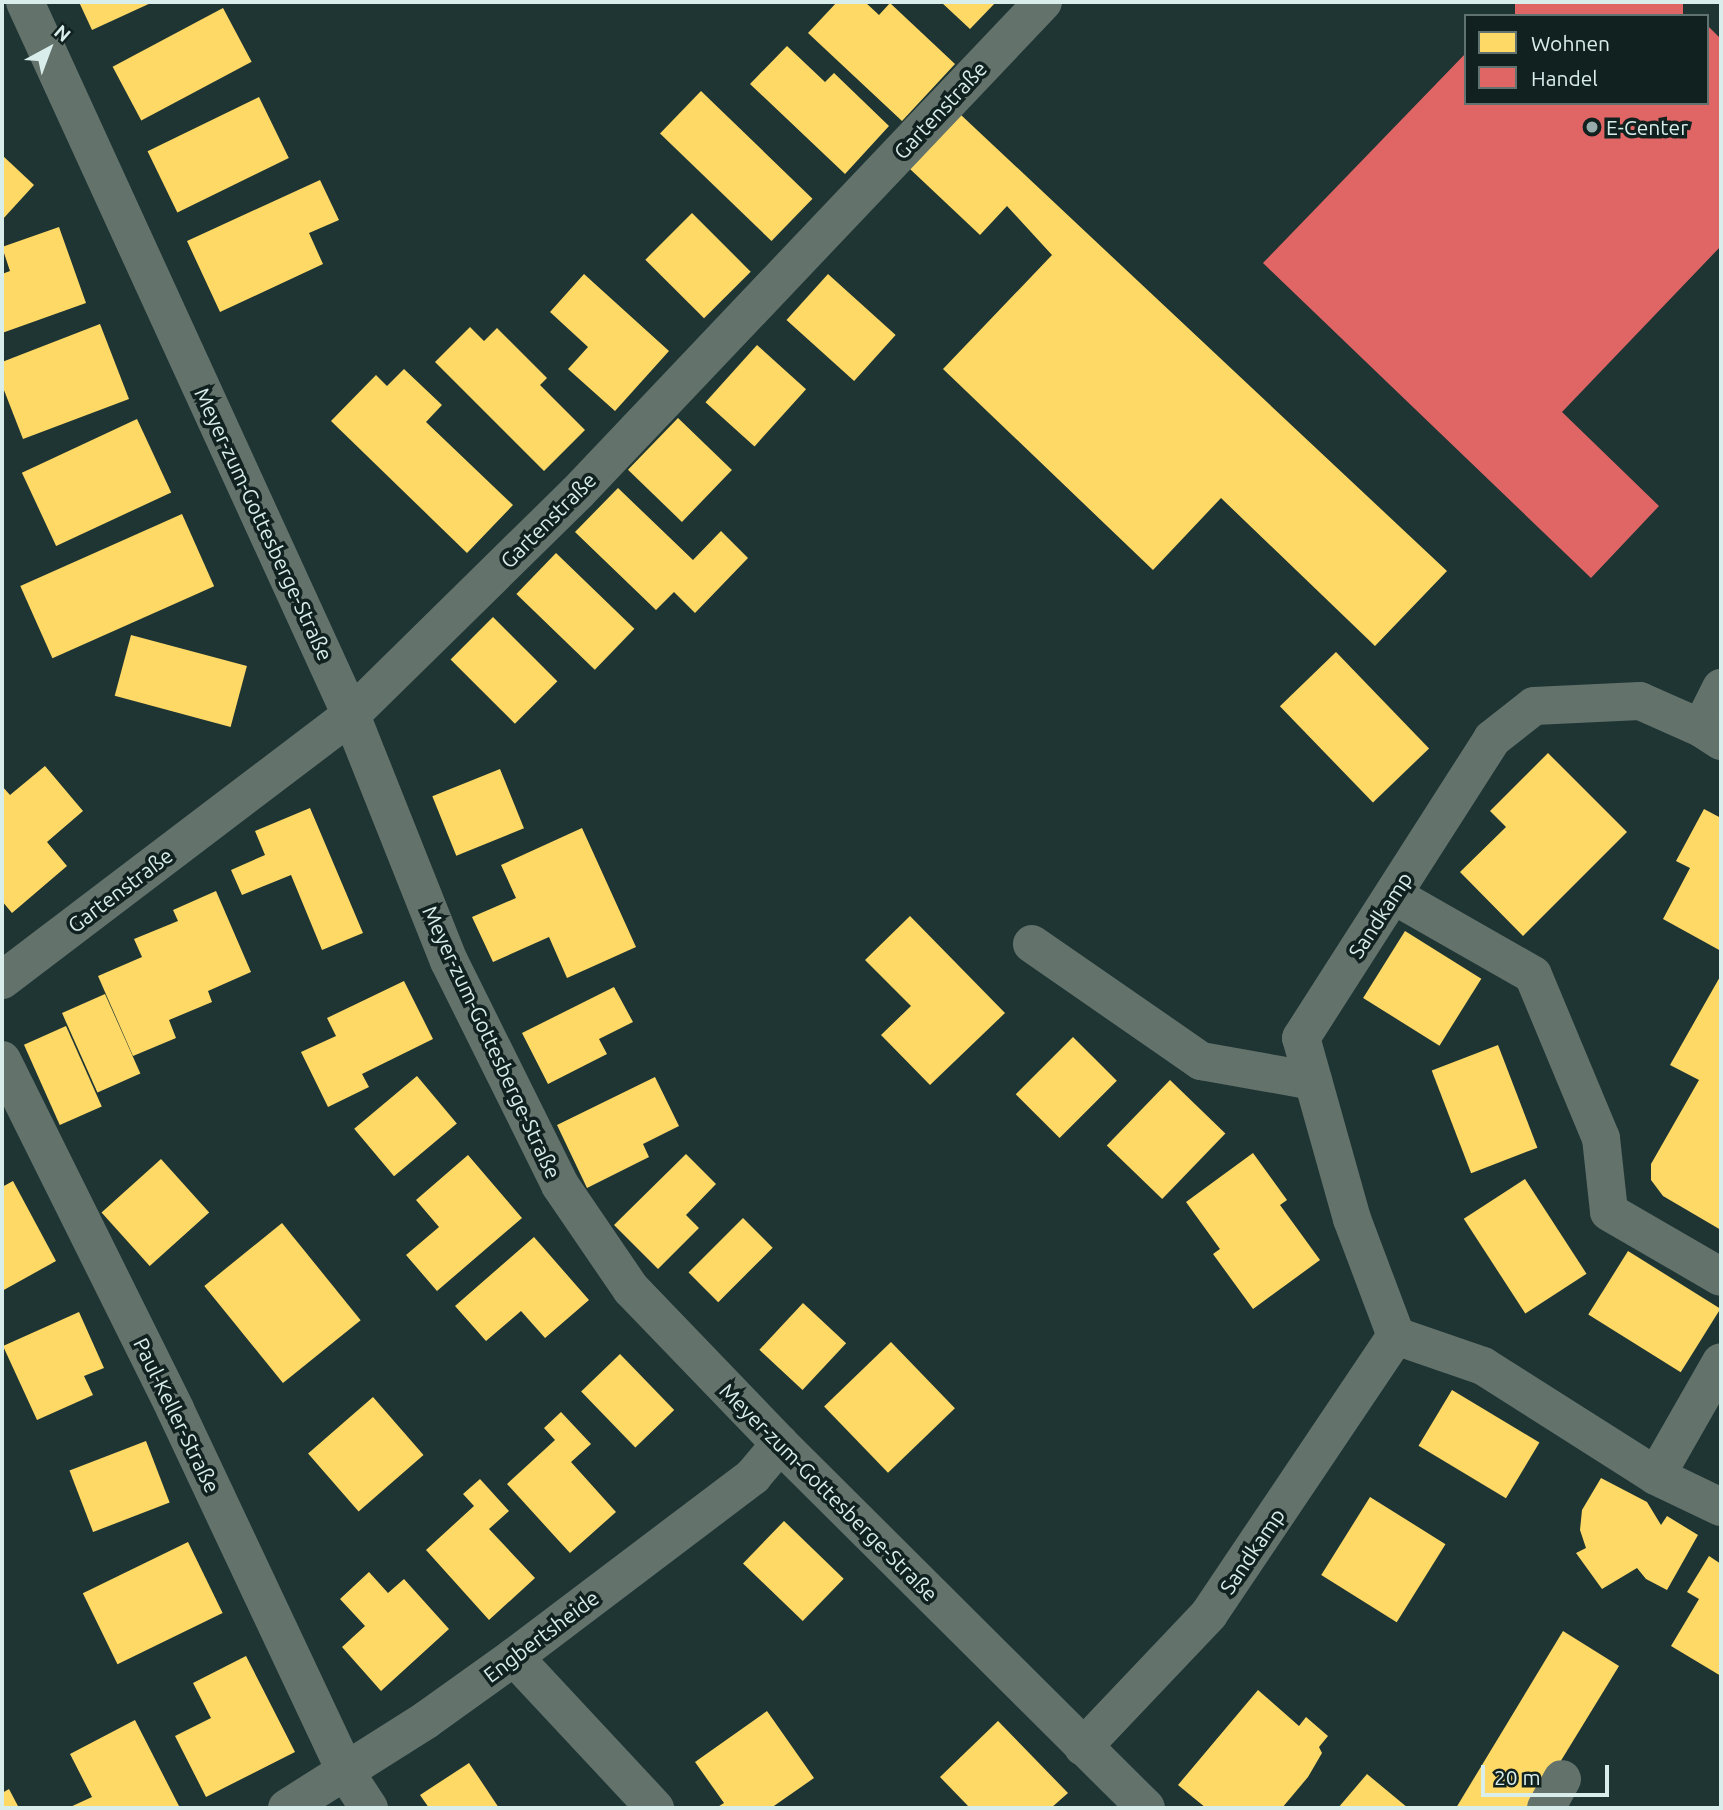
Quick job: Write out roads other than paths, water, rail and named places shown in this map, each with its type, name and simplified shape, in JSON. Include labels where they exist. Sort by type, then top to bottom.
[{"type":"street","name":"Meyer-zum-Gottesberge-Straße","points":[[25,2],[351,715],[449,961],[560,1185],[631,1289],[780,1444],[1146,1808]]},
{"type":"street","name":"Gartenstraße","points":[[2,980],[351,715],[577,493],[1042,2]]},
{"type":"street","points":[[1711,734],[1721,688]]},
{"type":"street","name":"Sandkamp","points":[[1083,1747],[1209,1614],[1396,1336],[1352,1219],[1301,1038],[1492,739],[1534,706],[1640,701],[1711,734]]},
{"type":"street","points":[[1393,895],[1533,975],[1601,1138],[1609,1212],[1721,1277]]},
{"type":"street","points":[[1032,944],[1201,1062],[1313,1081]]},
{"type":"street","name":"Paul-Keller-Straße","points":[[2,1060],[175,1409],[346,1773],[369,1808]]},
{"type":"street","points":[[1396,1336],[1483,1366],[1656,1476],[1721,1507]]},
{"type":"street","points":[[1656,1476],[1721,1362]]},
{"type":"street","name":"Engbertsheide","points":[[287,1808],[346,1773],[514,1657],[752,1476],[780,1444]]},
{"type":"street","points":[[514,1657],[655,1808]]},
{"type":"place","name":"E-Center","points":[[1592,127]]}]
